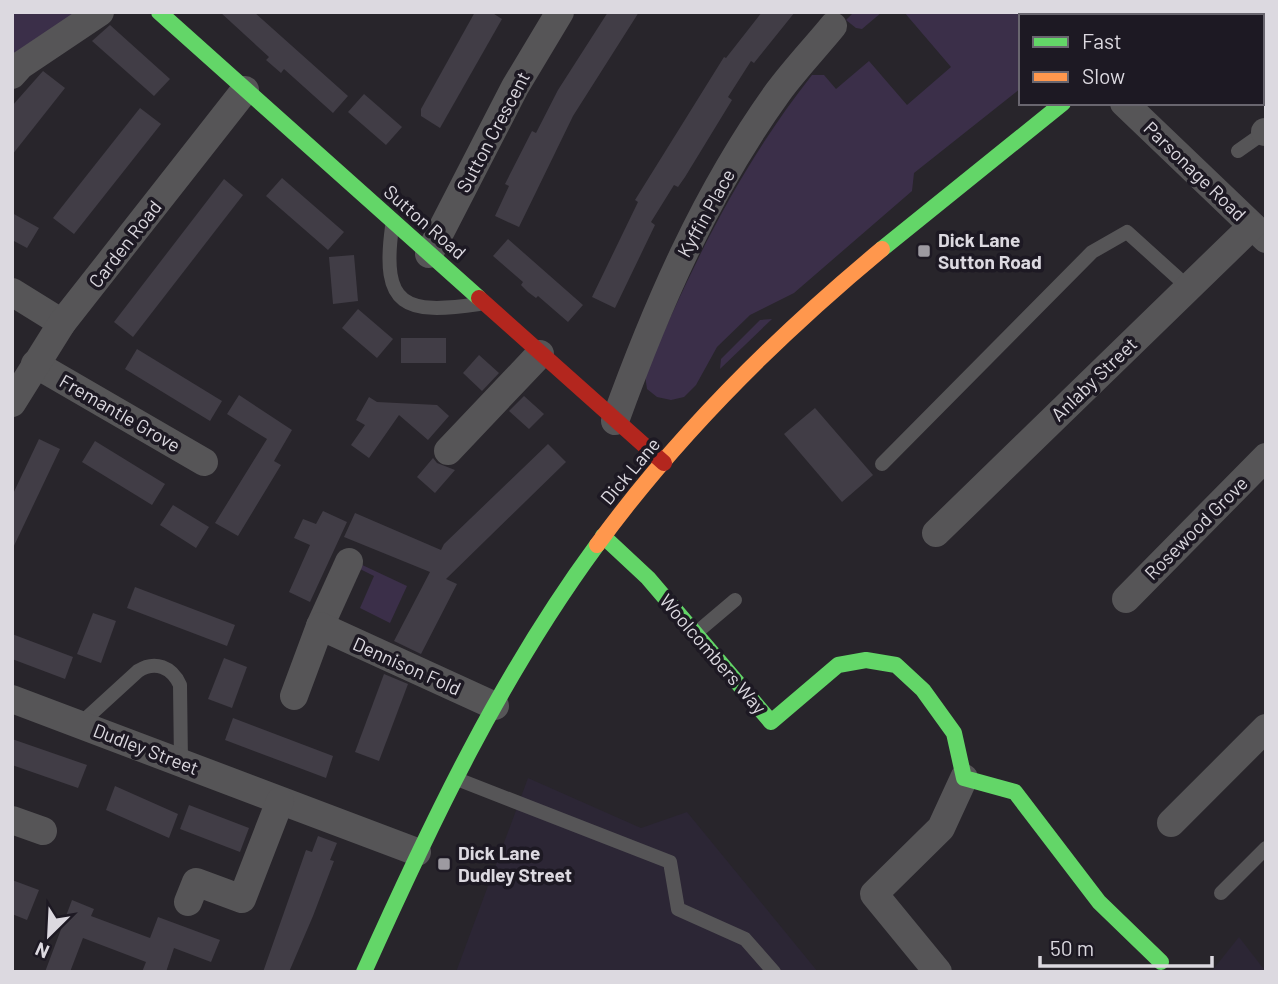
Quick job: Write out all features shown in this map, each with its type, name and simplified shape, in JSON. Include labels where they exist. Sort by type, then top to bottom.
[{"type":"street","points":[[12,75],[21,65],[100,12]]},
{"type":"street","name":"Sutton Road","points":[[159,12],[664,463]]},
{"type":"street","name":"Sutton Crescent","points":[[429,254],[515,87],[560,12]]},
{"type":"street","name":"Kyffin Place","points":[[615,421],[649,328],[684,251],[735,159],[779,91],[833,26]]},
{"type":"street","name":"Carden Road","points":[[12,402],[62,323],[245,90]]},
{"type":"street","name":"Dick Lane","points":[[364,972],[417,852],[495,706],[555,604],[603,536],[664,463],[756,361],[861,265],[1061,105]]},
{"type":"street","name":"Parsonage Road","points":[[1126,105],[1259,232]]},
{"type":"street","name":"Anlaby Street","points":[[936,533],[1189,288],[1259,232]]},
{"type":"street","points":[[12,292],[62,323]]},
{"type":"street","points":[[448,451],[540,354]]},
{"type":"street","name":"Fremantle Grove","points":[[35,364],[204,462]]},
{"type":"street","name":"Rosewood Grove","points":[[1126,599],[1266,457]]},
{"type":"street","name":"Woolcombers Way","points":[[603,536],[648,578],[771,722],[838,665],[866,660],[897,665],[923,690],[954,733],[964,778]]},
{"type":"street","points":[[294,696],[320,626],[349,562]]},
{"type":"street","name":"Dennison Fold","points":[[320,626],[495,706]]},
{"type":"street","name":"Dudley Street","points":[[12,699],[417,852]]},
{"type":"street","points":[[1171,823],[1266,728]]},
{"type":"street","points":[[938,972],[874,894],[941,828],[964,778],[1014,792],[1099,902],[1161,962]]},
{"type":"street","points":[[188,902],[196,882],[242,899],[280,801]]},
{"type":"street","points":[[12,820],[43,831]]},
{"type":"lane","points":[[1238,151],[1265,132]]},
{"type":"lane","points":[[393,222],[389,274],[393,285],[408,302],[429,310],[484,303]]},
{"type":"lane","points":[[882,464],[1092,252],[1127,232],[1189,288]]},
{"type":"lane","points":[[695,634],[735,600]]},
{"type":"lane","points":[[79,724],[138,671],[150,666],[163,667],[173,674],[180,685],[181,763]]},
{"type":"lane","points":[[456,778],[670,862],[678,909],[745,939],[774,972]]},
{"type":"lane","points":[[1221,893],[1266,848]]},
{"type":"shaded area","points":[[12,12],[79,12],[12,57]]},
{"type":"shaded area","points":[[854,12],[882,12],[862,29],[846,20]]},
{"type":"shaded area","points":[[904,12],[1114,12],[1019,14],[1019,90],[914,173],[912,191],[794,293],[750,315],[717,347],[696,385],[684,397],[671,400],[657,397],[647,389],[645,375],[718,219],[761,146],[812,75],[824,75],[836,89],[869,61],[907,105],[951,67]]},
{"type":"shaded area","points":[[772,319],[720,369],[721,359],[760,320]]},
{"type":"shaded area","points":[[358,563],[407,586],[390,623],[360,608],[374,576],[356,567]]},
{"type":"shaded area","points":[[528,778],[641,828],[687,812],[818,972],[456,972]]},
{"type":"shaded area","points":[[1239,937],[1266,972],[1211,972]]},
{"type":"building","points":[[220,12],[254,12],[348,96],[333,113],[284,69],[281,73],[266,60],[269,57]]},
{"type":"building","points":[[475,12],[491,12],[502,19],[440,128],[421,116],[421,109]]},
{"type":"building","points":[[608,12],[639,12],[573,116],[519,227],[495,216],[509,186],[505,184],[532,131],[536,133],[558,90]]},
{"type":"building","points":[[762,12],[795,12],[754,63],[751,61],[728,97],[732,100],[685,177],[678,187],[674,185],[651,222],[655,225],[615,308],[592,297],[638,202],[635,200],[724,57],[726,58]]},
{"type":"building","points":[[110,25],[170,79],[154,96],[92,41]]},
{"type":"building","points":[[43,71],[65,88],[12,155],[12,106]]},
{"type":"building","points":[[364,94],[402,127],[386,145],[348,112]]},
{"type":"building","points":[[140,108],[161,124],[74,234],[53,218]]},
{"type":"building","points":[[282,178],[344,232],[328,250],[266,196]]},
{"type":"building","points":[[224,179],[243,195],[133,337],[114,322]]},
{"type":"building","points":[[12,213],[39,228],[27,248],[12,240]]},
{"type":"building","points":[[508,239],[583,305],[568,322],[538,296],[536,298],[528,292],[521,285],[523,282],[493,256]]},
{"type":"building","points":[[354,255],[358,301],[333,304],[329,257]]},
{"type":"building","points":[[358,309],[393,339],[377,358],[342,328]]},
{"type":"building","points":[[401,338],[446,338],[446,363],[401,363]]},
{"type":"building","points":[[137,349],[222,401],[210,421],[125,369]]},
{"type":"building","points":[[479,355],[499,373],[482,391],[463,373]]},
{"type":"building","points":[[239,395],[292,430],[274,461],[281,465],[238,536],[215,523],[267,439],[227,414]]},
{"type":"building","points":[[524,396],[544,414],[529,429],[509,411]]},
{"type":"building","points":[[369,397],[377,402],[437,405],[449,416],[428,440],[399,415],[369,458],[351,445],[365,425],[356,420]]},
{"type":"building","points":[[815,408],[873,475],[842,502],[784,434]]},
{"type":"building","points":[[39,439],[60,449],[12,550],[12,496]]},
{"type":"building","points":[[95,441],[165,484],[152,505],[82,462]]},
{"type":"building","points":[[548,444],[566,462],[446,579],[457,584],[421,654],[394,641],[430,572],[344,537],[355,513],[441,550],[444,544]]},
{"type":"building","points":[[433,458],[437,463],[455,470],[435,493],[417,477]]},
{"type":"building","points":[[173,505],[209,527],[196,548],[160,525]]},
{"type":"building","points":[[323,511],[347,522],[310,602],[289,592],[310,545],[294,538],[303,519],[316,524]]},
{"type":"building","points":[[135,587],[235,625],[227,646],[127,608]]},
{"type":"building","points":[[93,613],[116,621],[101,663],[77,654]]},
{"type":"building","points":[[12,634],[73,657],[65,679],[12,659]]},
{"type":"building","points":[[224,658],[247,667],[232,708],[208,699]]},
{"type":"building","points":[[384,674],[408,684],[379,761],[355,752]]},
{"type":"building","points":[[233,718],[333,756],[326,778],[225,740]]},
{"type":"building","points":[[12,739],[87,765],[78,788],[12,765]]},
{"type":"building","points":[[115,786],[178,814],[169,838],[106,810]]},
{"type":"building","points":[[189,805],[249,828],[240,852],[180,829]]},
{"type":"building","points":[[318,836],[337,843],[330,860],[334,861],[313,916],[289,972],[263,972],[306,850],[312,852]]},
{"type":"building","points":[[12,880],[39,890],[27,920],[12,914]]},
{"type":"building","points":[[72,900],[94,909],[91,916],[150,938],[158,917],[220,940],[211,962],[174,948],[166,972],[142,972],[146,962],[83,938],[70,972],[45,972]]},
{"type":"traffic: fast","points":[[159,12],[479,298]]},
{"type":"traffic: fast","points":[[882,249],[1061,105]]},
{"type":"traffic: fast","points":[[603,536],[648,578],[771,722],[838,665],[866,660],[896,665],[923,690],[954,733],[964,778],[1015,792],[1099,902],[1161,962]]},
{"type":"traffic: fast","points":[[364,972],[469,752],[529,646],[597,545]]},
{"type":"traffic: slow","points":[[597,545],[661,464],[730,388],[804,317],[882,249]]},
{"type":"traffic: jam","points":[[479,298],[664,463]]},
{"type":"place","name":"Dick Lane Sutton Road","points":[[924,251]]},
{"type":"place","name":"Dick Lane Dudley Street","points":[[444,864]]}]
